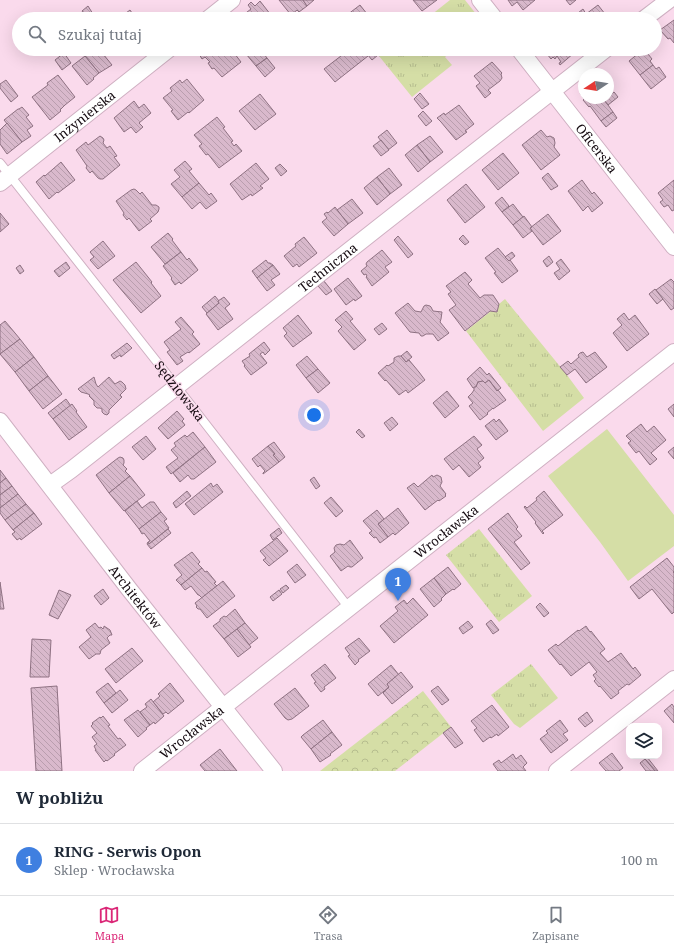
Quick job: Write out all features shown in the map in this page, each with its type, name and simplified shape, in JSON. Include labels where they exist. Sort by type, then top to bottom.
[{"type":"street","points":[[217,12],[232,0]]},
{"type":"street","points":[[480,0],[489,12]]},
{"type":"street","points":[[653,12],[668,0]]},
{"type":"street","name":"Inżynierska","points":[[3,174],[161,56]]},
{"type":"street","name":"Oficerska","points":[[524,56],[674,247]]},
{"type":"street","name":"Techniczna","points":[[50,485],[597,56]]},
{"type":"street","name":"Wrocławska","points":[[142,771],[674,352]]},
{"type":"street","name":"Architektów","points":[[0,421],[129,589],[274,771]]},
{"type":"street","points":[[557,771],[674,679]]},
{"type":"lane","name":"Sędziowska","points":[[3,174],[176,386],[349,608]]},
{"type":"green space","points":[[450,0],[465,0],[474,12],[435,12]]},
{"type":"green space","points":[[379,56],[446,56],[445,57],[452,65],[412,97]]},
{"type":"green space","points":[[505,299],[584,398],[543,431],[466,331],[491,311],[497,312],[499,304]]},
{"type":"green space","points":[[607,429],[674,515],[674,546],[628,581],[600,542],[548,476]]},
{"type":"green space","points":[[479,529],[532,596],[499,622],[446,555]]},
{"type":"green space","points":[[531,664],[558,698],[520,728],[514,724],[491,695]]},
{"type":"green space","points":[[423,691],[451,727],[395,771],[320,771]]},
{"type":"building","points":[[279,0],[303,0],[307,6],[299,12],[297,10],[295,12],[289,12]]},
{"type":"building","points":[[303,0],[314,0],[307,6]]},
{"type":"building","points":[[413,0],[437,0],[422,11]]},
{"type":"building","points":[[508,0],[535,0],[523,10],[517,2],[512,6]]},
{"type":"building","points":[[566,0],[576,0],[570,5]]},
{"type":"building","points":[[260,1],[269,12],[247,12],[251,9],[248,5],[251,2],[255,6]]},
{"type":"building","points":[[360,5],[366,12],[351,12]]},
{"type":"building","points":[[598,5],[604,12],[589,12]]},
{"type":"building","points":[[88,6],[92,12],[83,12]]},
{"type":"building","points":[[674,20],[674,43],[662,32],[662,29]]},
{"type":"building","points":[[60,56],[66,56],[71,63],[62,70],[55,60]]},
{"type":"building","points":[[85,56],[105,56],[112,65],[99,73]]},
{"type":"building","points":[[85,56],[99,73],[87,85],[72,66]]},
{"type":"building","points":[[200,56],[236,56],[241,62],[222,77],[214,68],[212,69],[208,63],[210,62],[205,57],[202,59]]},
{"type":"building","points":[[248,56],[265,56],[267,58],[256,66]]},
{"type":"building","points":[[341,56],[368,56],[335,82],[324,69]]},
{"type":"building","points":[[369,56],[377,56],[372,60]]},
{"type":"building","points":[[549,56],[557,56],[555,59],[553,57],[551,59]]},
{"type":"building","points":[[557,56],[570,56],[560,65],[559,63],[561,62]]},
{"type":"building","points":[[635,56],[650,56],[652,59],[650,61],[653,65],[640,75],[629,61]]},
{"type":"building","points":[[267,58],[275,68],[265,77],[256,66]]},
{"type":"building","points":[[492,62],[502,73],[502,78],[488,90],[491,93],[485,98],[476,86],[480,83],[474,76]]},
{"type":"building","points":[[653,65],[656,69],[659,67],[666,77],[651,89],[640,75]]},
{"type":"building","points":[[58,75],[75,97],[50,120],[32,97]]},
{"type":"building","points":[[187,79],[204,100],[178,120],[171,111],[173,110],[163,98],[172,91],[170,88],[180,80],[182,83]]},
{"type":"building","points":[[6,80],[18,96],[11,102],[0,88],[0,84]]},
{"type":"building","points":[[614,92],[618,97],[614,100]]},
{"type":"building","points":[[420,93],[429,104],[422,109],[414,99]]},
{"type":"building","points":[[260,94],[276,114],[255,130],[239,111]]},
{"type":"building","points":[[134,101],[139,108],[144,104],[151,113],[139,123],[143,127],[136,133],[131,127],[124,132],[114,118]]},
{"type":"building","points":[[586,104],[607,104],[613,112],[601,121],[590,106],[589,107]]},
{"type":"building","points":[[459,105],[474,124],[465,131],[467,132],[456,140],[437,118],[444,113],[445,115]]},
{"type":"building","points":[[22,107],[29,115],[26,117],[33,126],[27,130],[31,136],[22,142],[4,120]]},
{"type":"building","points":[[423,111],[432,121],[426,126],[418,116]]},
{"type":"building","points":[[613,112],[617,118],[606,127],[601,121]]},
{"type":"building","points":[[217,117],[233,141],[231,142],[234,146],[236,144],[242,151],[219,168],[208,154],[206,155],[199,146],[202,144],[194,135]]},
{"type":"building","points":[[7,123],[22,142],[7,154],[0,144],[0,130]]},
{"type":"building","points":[[387,130],[397,143],[388,150],[378,137]]},
{"type":"building","points":[[541,130],[547,137],[550,136],[554,138],[554,147],[560,155],[541,170],[522,145]]},
{"type":"building","points":[[100,136],[103,138],[103,143],[107,148],[110,146],[117,156],[114,157],[120,165],[103,179],[98,178],[92,171],[90,173],[76,150],[86,142],[88,145]]},
{"type":"building","points":[[430,136],[443,152],[430,162],[417,145]]},
{"type":"building","points":[[381,140],[389,150],[381,156],[373,146]]},
{"type":"building","points":[[417,145],[430,162],[418,172],[405,155]]},
{"type":"building","points":[[503,153],[519,173],[498,190],[482,170]]},
{"type":"building","points":[[185,161],[192,169],[189,171],[199,183],[182,197],[171,184],[180,177],[174,170]]},
{"type":"building","points":[[61,162],[75,180],[49,199],[36,182]]},
{"type":"building","points":[[256,163],[269,179],[260,186],[263,188],[252,196],[251,194],[242,200],[230,184]]},
{"type":"building","points":[[280,164],[287,171],[281,176],[275,168]]},
{"type":"building","points":[[389,168],[402,185],[390,194],[377,177]]},
{"type":"building","points":[[548,173],[558,186],[551,190],[542,178]]},
{"type":"building","points":[[377,177],[390,194],[377,205],[364,188]]},
{"type":"building","points":[[582,180],[592,194],[594,192],[603,203],[592,212],[588,206],[583,211],[568,191]]},
{"type":"building","points":[[674,180],[674,210],[672,211],[668,205],[664,207],[660,202],[663,200],[658,193]]},
{"type":"building","points":[[199,183],[209,195],[211,193],[217,201],[206,209],[200,202],[192,209],[182,197]]},
{"type":"building","points":[[466,184],[485,207],[465,223],[447,200]]},
{"type":"building","points":[[134,189],[140,194],[142,192],[152,205],[159,207],[158,212],[150,219],[152,221],[139,231],[129,218],[127,220],[123,215],[124,213],[116,201]]},
{"type":"building","points":[[502,197],[509,206],[502,212],[495,203]]},
{"type":"building","points":[[352,199],[363,213],[348,224],[337,210]]},
{"type":"building","points":[[513,204],[523,217],[513,225],[502,212]]},
{"type":"building","points":[[335,207],[348,224],[334,236],[322,222],[327,218],[324,214],[327,212],[328,213]]},
{"type":"building","points":[[0,213],[9,224],[0,232]]},
{"type":"building","points":[[548,214],[561,231],[543,245],[530,228]]},
{"type":"building","points":[[524,216],[532,227],[530,228],[532,231],[523,238],[513,225]]},
{"type":"building","points":[[168,233],[181,252],[165,264],[151,247]]},
{"type":"building","points":[[463,235],[469,242],[465,245],[459,239]]},
{"type":"building","points":[[398,236],[413,254],[408,258],[394,240]]},
{"type":"building","points":[[304,237],[317,253],[299,267],[297,264],[293,267],[284,256]]},
{"type":"building","points":[[103,241],[115,256],[98,269],[90,260],[94,257],[90,252]]},
{"type":"building","points":[[498,248],[518,271],[502,283],[494,273],[496,272],[485,258]]},
{"type":"building","points":[[382,250],[392,262],[385,267],[389,272],[372,286],[366,277],[366,274],[364,275],[361,271],[367,266],[367,262]]},
{"type":"building","points":[[181,252],[187,260],[189,258],[198,270],[181,284],[179,282],[175,285],[171,279],[172,278],[163,266]]},
{"type":"building","points":[[512,252],[515,256],[509,261],[505,257]]},
{"type":"building","points":[[549,256],[553,262],[547,267],[543,261]]},
{"type":"building","points":[[561,259],[570,271],[559,280],[554,273],[560,269],[556,263]]},
{"type":"building","points":[[266,260],[268,263],[273,265],[257,278],[252,271]]},
{"type":"building","points":[[66,262],[70,268],[59,277],[54,271]]},
{"type":"building","points":[[136,262],[161,296],[141,313],[113,280]]},
{"type":"building","points":[[20,265],[24,271],[20,274],[16,268]]},
{"type":"building","points":[[273,265],[280,274],[271,280],[275,285],[267,291],[257,278]]},
{"type":"building","points":[[465,272],[472,280],[468,284],[480,298],[484,295],[493,295],[499,304],[497,312],[490,311],[465,331],[449,310],[456,305],[448,294],[451,292],[446,286]]},
{"type":"building","points":[[348,278],[362,296],[355,301],[354,299],[346,305],[334,289]]},
{"type":"building","points":[[671,279],[674,282],[674,308],[671,310],[656,290]]},
{"type":"building","points":[[324,281],[332,291],[326,295],[318,286]]},
{"type":"building","points":[[655,289],[663,299],[657,304],[649,294]]},
{"type":"building","points":[[215,296],[219,303],[207,313],[202,307]]},
{"type":"building","points":[[224,297],[230,304],[225,308],[233,319],[218,330],[206,314],[219,303],[218,301]]},
{"type":"building","points":[[408,303],[415,311],[421,312],[426,305],[430,306],[433,311],[442,312],[440,322],[449,333],[438,341],[433,334],[421,336],[419,333],[410,332],[395,313]]},
{"type":"building","points":[[346,311],[353,319],[350,321],[366,340],[354,350],[338,331],[342,327],[335,320]]},
{"type":"building","points":[[624,313],[629,320],[635,315],[649,334],[627,351],[613,333],[622,325],[617,319]]},
{"type":"building","points":[[298,315],[312,333],[293,347],[284,336],[287,333],[283,328]]},
{"type":"building","points":[[181,317],[194,332],[192,334],[200,344],[189,353],[188,352],[180,357],[183,361],[177,365],[167,352],[170,350],[164,342],[181,329],[175,322]]},
{"type":"building","points":[[5,321],[20,339],[0,354],[0,325]]},
{"type":"building","points":[[382,323],[387,329],[379,335],[374,329]]},
{"type":"building","points":[[20,339],[34,357],[15,372],[0,354]]},
{"type":"building","points":[[264,342],[270,350],[265,355],[263,352],[260,354],[267,363],[251,375],[242,361],[250,356],[249,354]]},
{"type":"building","points":[[127,343],[132,348],[121,357],[120,355],[114,359],[111,355]]},
{"type":"building","points":[[407,351],[412,357],[406,362],[401,356]]},
{"type":"building","points":[[583,352],[587,357],[595,352],[607,367],[586,383],[575,369],[567,375],[560,367],[568,361],[571,364],[579,357],[578,355],[580,353]]},
{"type":"building","points":[[307,356],[318,369],[306,378],[296,365]]},
{"type":"building","points":[[401,356],[406,362],[409,360],[425,380],[408,393],[406,390],[399,395],[378,373],[387,365],[388,366],[394,362],[394,358]]},
{"type":"building","points":[[34,357],[48,376],[29,391],[15,372]]},
{"type":"building","points":[[480,367],[487,375],[489,373],[501,388],[497,391],[489,380],[485,383],[483,381],[478,382],[476,387],[473,388],[467,379]]},
{"type":"building","points":[[318,369],[330,383],[318,393],[306,378]]},
{"type":"building","points":[[48,376],[62,394],[43,409],[29,391]]},
{"type":"building","points":[[94,377],[98,387],[109,377],[115,384],[120,381],[125,385],[126,389],[120,395],[122,397],[109,410],[107,415],[102,412],[102,409],[97,408],[94,405],[94,401],[89,396],[90,395],[81,392],[78,389]]},
{"type":"building","points":[[489,380],[506,400],[493,408],[480,420],[469,406],[473,403],[468,397],[478,382],[483,381],[485,383]]},
{"type":"building","points":[[447,391],[459,406],[445,418],[433,403]]},
{"type":"building","points":[[66,399],[71,406],[53,419],[48,413]]},
{"type":"building","points":[[72,404],[87,427],[69,440],[53,419]]},
{"type":"building","points":[[674,404],[674,417],[668,409]]},
{"type":"building","points":[[177,411],[184,419],[182,421],[185,425],[168,439],[158,428]]},
{"type":"building","points":[[392,417],[398,424],[390,431],[384,423]]},
{"type":"building","points":[[494,419],[496,422],[499,419],[508,431],[496,440],[485,426]]},
{"type":"building","points":[[641,424],[647,432],[654,426],[666,440],[651,453],[657,459],[650,465],[639,451],[636,453],[628,443],[631,441],[626,436]]},
{"type":"building","points":[[359,429],[365,436],[362,438],[356,432]]},
{"type":"building","points":[[193,432],[205,447],[171,474],[166,467],[178,458],[171,450],[176,446],[174,443],[185,435],[187,437]]},
{"type":"building","points":[[146,436],[156,449],[143,460],[132,447]]},
{"type":"building","points":[[474,436],[482,445],[477,449],[484,458],[478,463],[481,467],[469,477],[459,465],[453,470],[444,459]]},
{"type":"building","points":[[274,442],[285,457],[279,462],[273,455],[275,454],[268,446]]},
{"type":"building","points":[[268,446],[275,454],[273,455],[279,462],[263,474],[265,471],[260,465],[258,467],[252,459]]},
{"type":"building","points":[[205,447],[216,462],[194,479],[191,479],[188,475],[180,482],[173,473]]},
{"type":"building","points":[[674,447],[674,459],[668,452]]},
{"type":"building","points":[[120,457],[123,458],[123,465],[127,469],[125,471],[130,476],[109,493],[96,475]]},
{"type":"building","points":[[0,470],[6,478],[0,483]]},
{"type":"building","points":[[432,475],[433,477],[437,475],[441,477],[442,482],[440,486],[446,496],[425,510],[407,488],[414,483],[418,487]]},
{"type":"building","points":[[130,476],[145,495],[124,511],[109,493]]},
{"type":"building","points":[[314,477],[320,486],[316,489],[310,480]]},
{"type":"building","points":[[6,478],[12,486],[0,495],[0,483]]},
{"type":"building","points":[[211,483],[213,487],[217,484],[223,492],[194,515],[185,504]]},
{"type":"building","points":[[12,486],[18,494],[0,508],[0,495]]},
{"type":"building","points":[[187,491],[191,496],[176,508],[173,503]]},
{"type":"building","points":[[544,491],[563,515],[542,531],[544,533],[543,534],[524,507],[525,506],[527,508],[537,500],[536,498]]},
{"type":"building","points":[[18,494],[26,504],[5,520],[0,513],[0,508]]},
{"type":"building","points":[[331,497],[343,511],[336,517],[324,503]]},
{"type":"building","points":[[137,501],[142,508],[150,502],[154,502],[161,512],[139,529],[125,511]]},
{"type":"building","points":[[26,504],[34,513],[13,530],[5,520]]},
{"type":"building","points":[[398,508],[409,523],[395,535],[393,533],[388,537],[378,524]]},
{"type":"building","points":[[377,510],[384,519],[378,524],[388,537],[380,543],[376,537],[374,538],[369,533],[372,531],[363,521]]},
{"type":"building","points":[[161,512],[167,519],[164,521],[169,528],[149,544],[148,542],[150,541],[139,529]]},
{"type":"building","points":[[34,513],[42,524],[21,540],[20,538],[17,540],[12,534],[15,532],[13,530]]},
{"type":"building","points":[[508,513],[518,527],[516,529],[522,536],[514,542],[530,563],[521,570],[488,529]]},
{"type":"building","points":[[279,528],[282,533],[273,540],[270,535]]},
{"type":"building","points":[[168,529],[171,533],[151,549],[147,544],[148,542],[149,544]]},
{"type":"building","points":[[277,538],[288,551],[269,566],[263,560],[266,558],[260,551]]},
{"type":"building","points":[[350,540],[363,558],[352,567],[348,566],[341,571],[330,556],[335,552],[334,548],[336,545],[344,545]]},
{"type":"building","points":[[192,552],[200,562],[198,564],[202,568],[181,585],[176,580],[182,575],[174,565]]},
{"type":"building","points":[[667,558],[674,567],[674,612],[672,614],[652,589],[639,599],[630,587]]},
{"type":"building","points":[[297,564],[306,575],[295,583],[287,572]]},
{"type":"building","points":[[448,567],[461,584],[446,594],[434,578]]},
{"type":"building","points":[[202,568],[205,572],[207,571],[216,582],[214,583],[217,586],[202,598],[191,586],[185,590],[181,585]]},
{"type":"building","points":[[434,578],[446,594],[434,607],[420,589]]},
{"type":"building","points":[[223,581],[235,596],[207,618],[200,609],[196,607],[197,606],[195,603]]},
{"type":"building","points":[[0,582],[4,609],[0,609]]},
{"type":"building","points":[[286,585],[289,588],[283,593],[280,589]]},
{"type":"building","points":[[103,589],[109,598],[101,605],[94,596]]},
{"type":"building","points":[[59,590],[71,595],[58,619],[49,615]]},
{"type":"building","points":[[279,590],[282,594],[273,601],[270,597]]},
{"type":"building","points":[[413,598],[428,615],[394,643],[380,626],[398,611],[395,607],[404,600],[407,604]]},
{"type":"building","points":[[540,603],[549,613],[544,617],[536,607]]},
{"type":"building","points":[[235,609],[245,623],[224,639],[213,626],[220,621],[220,619],[224,616],[226,617]]},
{"type":"building","points":[[491,620],[499,630],[493,634],[486,624]]},
{"type":"building","points":[[468,621],[473,627],[463,634],[459,628]]},
{"type":"building","points":[[95,623],[99,628],[101,627],[103,629],[104,626],[110,630],[112,635],[107,638],[110,643],[101,650],[100,654],[96,654],[89,659],[79,647],[91,637],[86,630]]},
{"type":"building","points":[[245,623],[258,638],[249,645],[237,629]]},
{"type":"building","points":[[586,626],[605,649],[600,653],[608,662],[621,653],[633,669],[635,667],[641,675],[629,685],[627,684],[618,691],[619,693],[611,699],[594,681],[596,679],[593,675],[597,672],[589,662],[571,676],[548,650],[556,644],[558,646],[578,630],[579,631]]},
{"type":"building","points":[[237,629],[251,647],[238,657],[224,639]]},
{"type":"building","points":[[359,638],[370,651],[358,660],[359,661],[355,665],[348,656],[350,655],[345,648]]},
{"type":"building","points":[[32,639],[51,640],[49,677],[30,677]]},
{"type":"building","points":[[132,648],[143,661],[116,683],[105,669]]},
{"type":"building","points":[[325,664],[336,678],[324,687],[325,689],[321,692],[314,683],[316,682],[311,675]]},
{"type":"building","points":[[391,665],[399,675],[387,684],[389,687],[378,696],[368,684]]},
{"type":"building","points":[[401,672],[413,687],[392,704],[383,693],[389,687],[387,684]]},
{"type":"building","points":[[108,683],[116,693],[104,703],[96,692]]},
{"type":"building","points":[[170,683],[184,701],[168,714],[166,712],[163,714],[153,702],[160,696],[158,694]]},
{"type":"building","points":[[57,686],[62,771],[36,771],[31,688]]},
{"type":"building","points":[[438,686],[449,700],[442,705],[431,691]]},
{"type":"building","points":[[295,688],[309,706],[292,719],[288,720],[274,704]]},
{"type":"building","points":[[120,690],[128,700],[112,713],[104,703]]},
{"type":"building","points":[[151,699],[164,716],[155,724],[154,722],[150,725],[140,712],[147,707],[145,704]]},
{"type":"building","points":[[672,704],[674,707],[674,723],[664,711]]},
{"type":"building","points":[[492,705],[509,727],[498,736],[497,734],[483,742],[474,730],[477,728],[471,721]]},
{"type":"building","points":[[138,710],[150,725],[138,737],[124,720]]},
{"type":"building","points":[[587,712],[593,721],[585,727],[578,719]]},
{"type":"building","points":[[103,716],[110,725],[108,726],[118,739],[120,738],[126,745],[104,762],[95,750],[94,746],[97,744],[92,737],[97,733],[91,726],[93,724],[92,723]]},
{"type":"building","points":[[323,720],[332,732],[311,749],[301,737]]},
{"type":"building","points":[[560,720],[568,731],[563,734],[568,740],[551,753],[540,739],[548,733],[546,731]]},
{"type":"building","points":[[451,727],[463,743],[455,748],[443,733]]},
{"type":"building","points":[[332,732],[342,745],[320,762],[311,749]]},
{"type":"building","points":[[220,749],[237,771],[205,771],[200,765]]},
{"type":"building","points":[[612,753],[623,768],[619,771],[606,771],[599,763]]},
{"type":"building","points":[[513,754],[516,759],[521,755],[527,763],[523,767],[526,771],[498,771],[493,764],[499,760],[501,763]]},
{"type":"building","points":[[645,759],[649,759],[658,771],[655,771]]},
{"type":"building","points":[[645,759],[655,771],[646,771],[640,763]]},
{"type":"place","name":"RING - Serwis Opon","points":[[398,601]]}]
